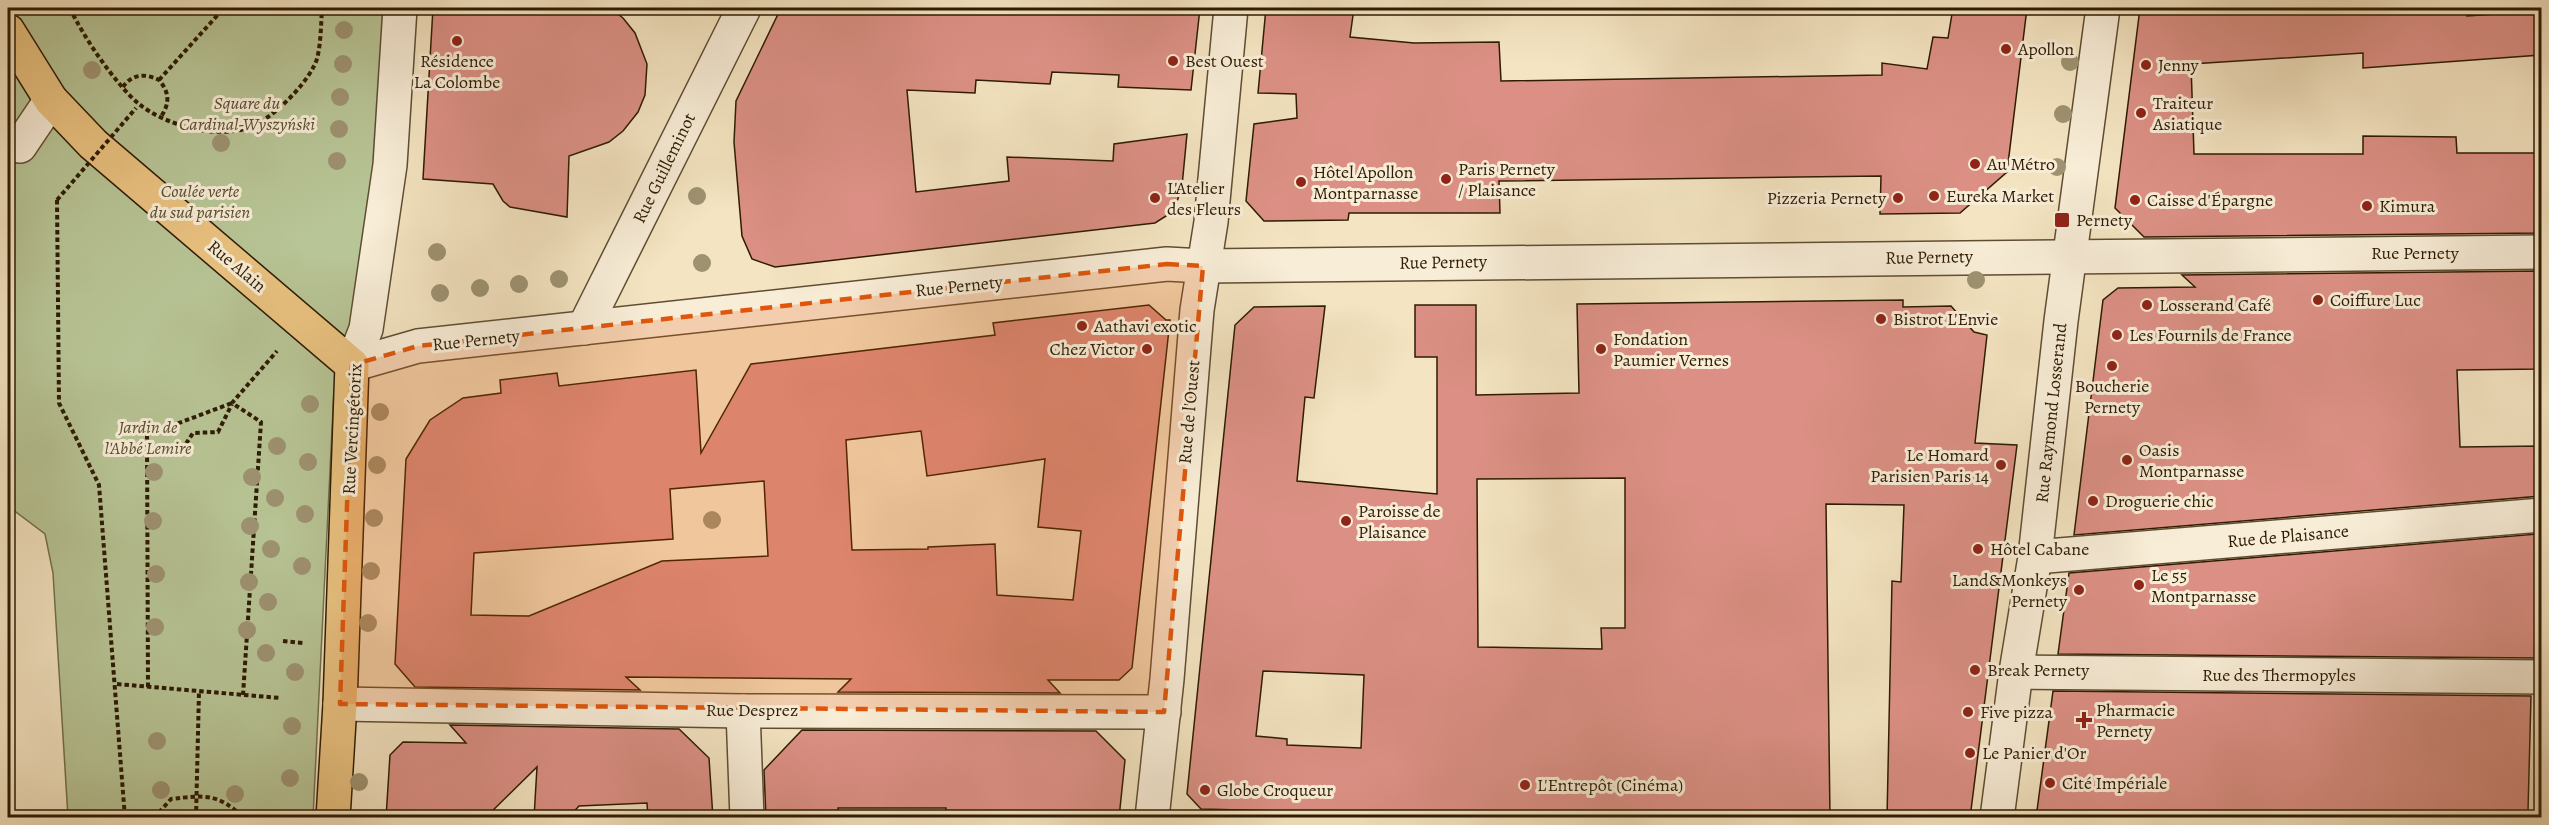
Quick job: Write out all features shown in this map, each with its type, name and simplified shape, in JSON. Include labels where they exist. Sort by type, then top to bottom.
[{"type":"main road","name":"Rue Alain","points":[[8,30],[51,100],[93,144],[352,364]]},
{"type":"main road","name":"Rue Vercingétorix","points":[[333,818],[340,704],[352,364]]},
{"type":"street","name":"Rue Vercingétorix","points":[[352,364],[366,329],[390,165],[400,8]]},
{"type":"street","name":"Rue Guilleminot","points":[[584,328],[744,8]]},
{"type":"street","name":"Rue de l'Ouest","points":[[1152,818],[1164,712],[1203,266],[1212,222],[1231,8]]},
{"type":"street","name":"Rue Raymond Losserand","points":[[1997,818],[2016,672],[2035,557],[2061,321],[2072,257],[2103,8]]},
{"type":"street","points":[[20,146],[51,100]]},
{"type":"street","name":"Rue Pernety","points":[[352,364],[418,346],[1167,264],[1203,266],[2541,252]]},
{"type":"street","name":"Rue de Plaisance","points":[[2035,557],[2541,515]]},
{"type":"street","name":"Rue des Thermopyles","points":[[2016,672],[2541,677]]},
{"type":"street","name":"Rue Desprez","points":[[340,704],[743,711],[1164,712]]},
{"type":"street","points":[[743,711],[747,818]]},
{"type":"path","points":[[70,8],[138,106],[160,118],[191,127],[221,131],[248,128],[279,110],[315,65],[322,8]]},
{"type":"path","points":[[159,80],[224,8]]},
{"type":"path","points":[[123,87],[139,75],[159,80],[168,94],[168,103],[160,118]]},
{"type":"path","points":[[125,818],[117,684],[99,485],[59,402],[57,200],[138,106]]},
{"type":"path","points":[[182,450],[193,433],[218,432],[232,403],[278,351]]},
{"type":"path","points":[[148,687],[147,435],[232,403]]},
{"type":"path","points":[[232,403],[261,422],[243,695]]},
{"type":"path","points":[[117,684],[280,698]]},
{"type":"path","points":[[196,818],[200,691]]},
{"type":"path","points":[[154,818],[171,799],[197,796],[227,801],[244,818]]},
{"type":"highlighted area","points":[[1167,264],[1203,266],[1164,712],[340,704],[352,365],[418,346]]},
{"type":"green space","name":"Coulée verte du sud parisien","points":[[8,8],[414,8],[377,353],[334,389],[313,817],[68,817],[53,573],[45,534],[8,506],[14,379],[8,345]]},
{"type":"building","points":[[433,8],[610,8],[623,18],[635,33],[647,64],[645,95],[638,112],[623,131],[609,142],[569,156],[567,217],[510,207],[503,201],[493,184],[423,179]]},
{"type":"building","points":[[781,8],[1200,8],[1191,90],[1118,87],[1119,75],[1052,72],[1050,84],[976,80],[975,93],[907,90],[916,192],[1009,181],[1007,157],[1113,161],[1114,144],[1187,134],[1182,186],[1174,211],[1155,223],[775,267],[752,259],[742,236],[734,142],[736,101]]},
{"type":"building","points":[[1266,8],[1354,8],[1350,37],[1414,43],[1499,42],[1501,81],[1882,75],[1882,63],[1927,69],[1933,37],[1948,38],[1953,8],[2027,8],[2007,172],[1960,213],[1880,214],[1881,176],[1499,181],[1500,213],[1349,213],[1348,220],[1264,221],[1246,201],[1254,124],[1297,118],[1296,94],[1258,93]]},
{"type":"building","points":[[2140,8],[2466,8],[2467,16],[2541,11],[2541,55],[2363,68],[2363,53],[2191,64],[2194,154],[2363,154],[2363,136],[2456,137],[2457,153],[2541,153],[2541,233],[2144,237],[2115,208]]},
{"type":"building","points":[[2541,271],[2541,369],[2457,370],[2460,447],[2541,446],[2541,496],[2074,535],[2103,300],[2118,288],[2195,287],[2182,275]]},
{"type":"building","points":[[1903,300],[1903,307],[1951,306],[1974,332],[1987,335],[1975,443],[2017,445],[1970,818],[1887,818],[1892,581],[1901,582],[1904,505],[1826,504],[1830,818],[1627,818],[1483,813],[1483,816],[1201,809],[1187,794],[1235,325],[1254,307],[1325,306],[1314,398],[1305,397],[1297,481],[1437,494],[1437,357],[1415,357],[1415,305],[1476,305],[1476,395],[1579,393],[1577,304]],"holes":[[[1625,478],[1625,628],[1601,628],[1602,649],[1478,647],[1477,479]],[[1263,671],[1364,675],[1361,748],[1287,745],[1287,739],[1256,736]]]},
{"type":"building","points":[[1149,305],[1166,320],[1170,320],[1132,668],[1119,680],[1048,680],[1060,693],[838,692],[851,679],[626,677],[640,690],[415,687],[395,664],[406,459],[430,420],[463,398],[501,393],[500,380],[557,373],[559,386],[696,370],[701,453],[751,364],[995,335],[993,323]],"holes":[[[921,431],[927,476],[1045,459],[1038,527],[1081,531],[1073,600],[997,595],[995,544],[928,547],[928,549],[852,550],[846,440]],[[764,481],[768,556],[662,561],[529,616],[471,615],[474,553],[673,539],[670,489]]]},
{"type":"building","points":[[2537,534],[2541,588],[2541,658],[2058,654],[2069,573]]},
{"type":"building","points":[[2053,691],[2531,696],[2528,811],[2437,811],[2436,818],[2036,818]]},
{"type":"building","points":[[450,725],[679,729],[709,758],[713,818],[648,818],[647,803],[579,806],[568,818],[534,818],[537,767],[485,818],[386,818],[390,755],[403,742],[466,743]]},
{"type":"building","points":[[802,730],[1096,731],[1125,760],[1119,818],[946,817],[946,808],[838,808],[839,818],[766,818],[764,770]]},
{"type":"place","name":"Résidence La Colombe","points":[[457,41]]},
{"type":"place","name":"Apollon","points":[[2006,49]]},
{"type":"place","name":"Best Ouest","points":[[1173,61]]},
{"type":"place","name":"Jenny","points":[[2146,65]]},
{"type":"place","name":"Traiteur Asiatique","points":[[2141,113]]},
{"type":"place","name":"Au Métro","points":[[1975,164]]},
{"type":"place","name":"Paris Pernety / Plaisance","points":[[1446,179]]},
{"type":"place","name":"Hôtel Apollon Montparnasse","points":[[1301,182]]},
{"type":"place","name":"Eureka Market","points":[[1934,196]]},
{"type":"place","name":"L'Atelier des Fleurs","points":[[1155,198]]},
{"type":"place","name":"Pizzeria Pernety","points":[[1898,198]]},
{"type":"place","name":"Caisse d'Épargne","points":[[2135,200]]},
{"type":"place","name":"Kimura","points":[[2367,206]]},
{"type":"place","name":"Pernety","points":[[2062,220]]},
{"type":"place","name":"Coiffure Luc","points":[[2318,300]]},
{"type":"place","name":"Losserand Café","points":[[2147,305]]},
{"type":"place","name":"Bistrot L'Envie","points":[[1881,319]]},
{"type":"place","name":"Aathavi exotic","points":[[1082,326]]},
{"type":"place","name":"Les Fournils de France","points":[[2117,335]]},
{"type":"place","name":"Chez Victor","points":[[1147,349]]},
{"type":"place","name":"Fondation Paumier Vernes","points":[[1601,349]]},
{"type":"place","name":"Boucherie Pernety","points":[[2112,366]]},
{"type":"place","name":"Oasis Montparnasse","points":[[2127,460]]},
{"type":"place","name":"Le Homard Parisien Paris 14","points":[[2001,465]]},
{"type":"place","name":"Droguerie chic","points":[[2093,501]]},
{"type":"place","name":"Paroisse de Plaisance","points":[[1346,521]]},
{"type":"place","name":"Hôtel Cabane","points":[[1978,549]]},
{"type":"place","name":"Le 55 Montparnasse","points":[[2139,585]]},
{"type":"place","name":"Land&Monkeys Pernety","points":[[2079,590]]},
{"type":"place","name":"Break Pernety","points":[[1975,670]]},
{"type":"place","name":"Five pizza","points":[[1968,712]]},
{"type":"place","name":"Pharmacie Pernety","points":[[2084,720]]},
{"type":"place","name":"Le Panier d'Or","points":[[1970,753]]},
{"type":"place","name":"Cité Impériale","points":[[2050,783]]},
{"type":"place","name":"L'Entrepôt (Cinéma)","points":[[1525,785]]},
{"type":"place","name":"Globe Croqueur","points":[[1205,790]]},
{"type":"park label","name":"Square du Cardinal-Wyszyński","points":[[247,113]]},
{"type":"park label","name":"Jardin de l'Abbé Lemire","points":[[148,437]]}]
